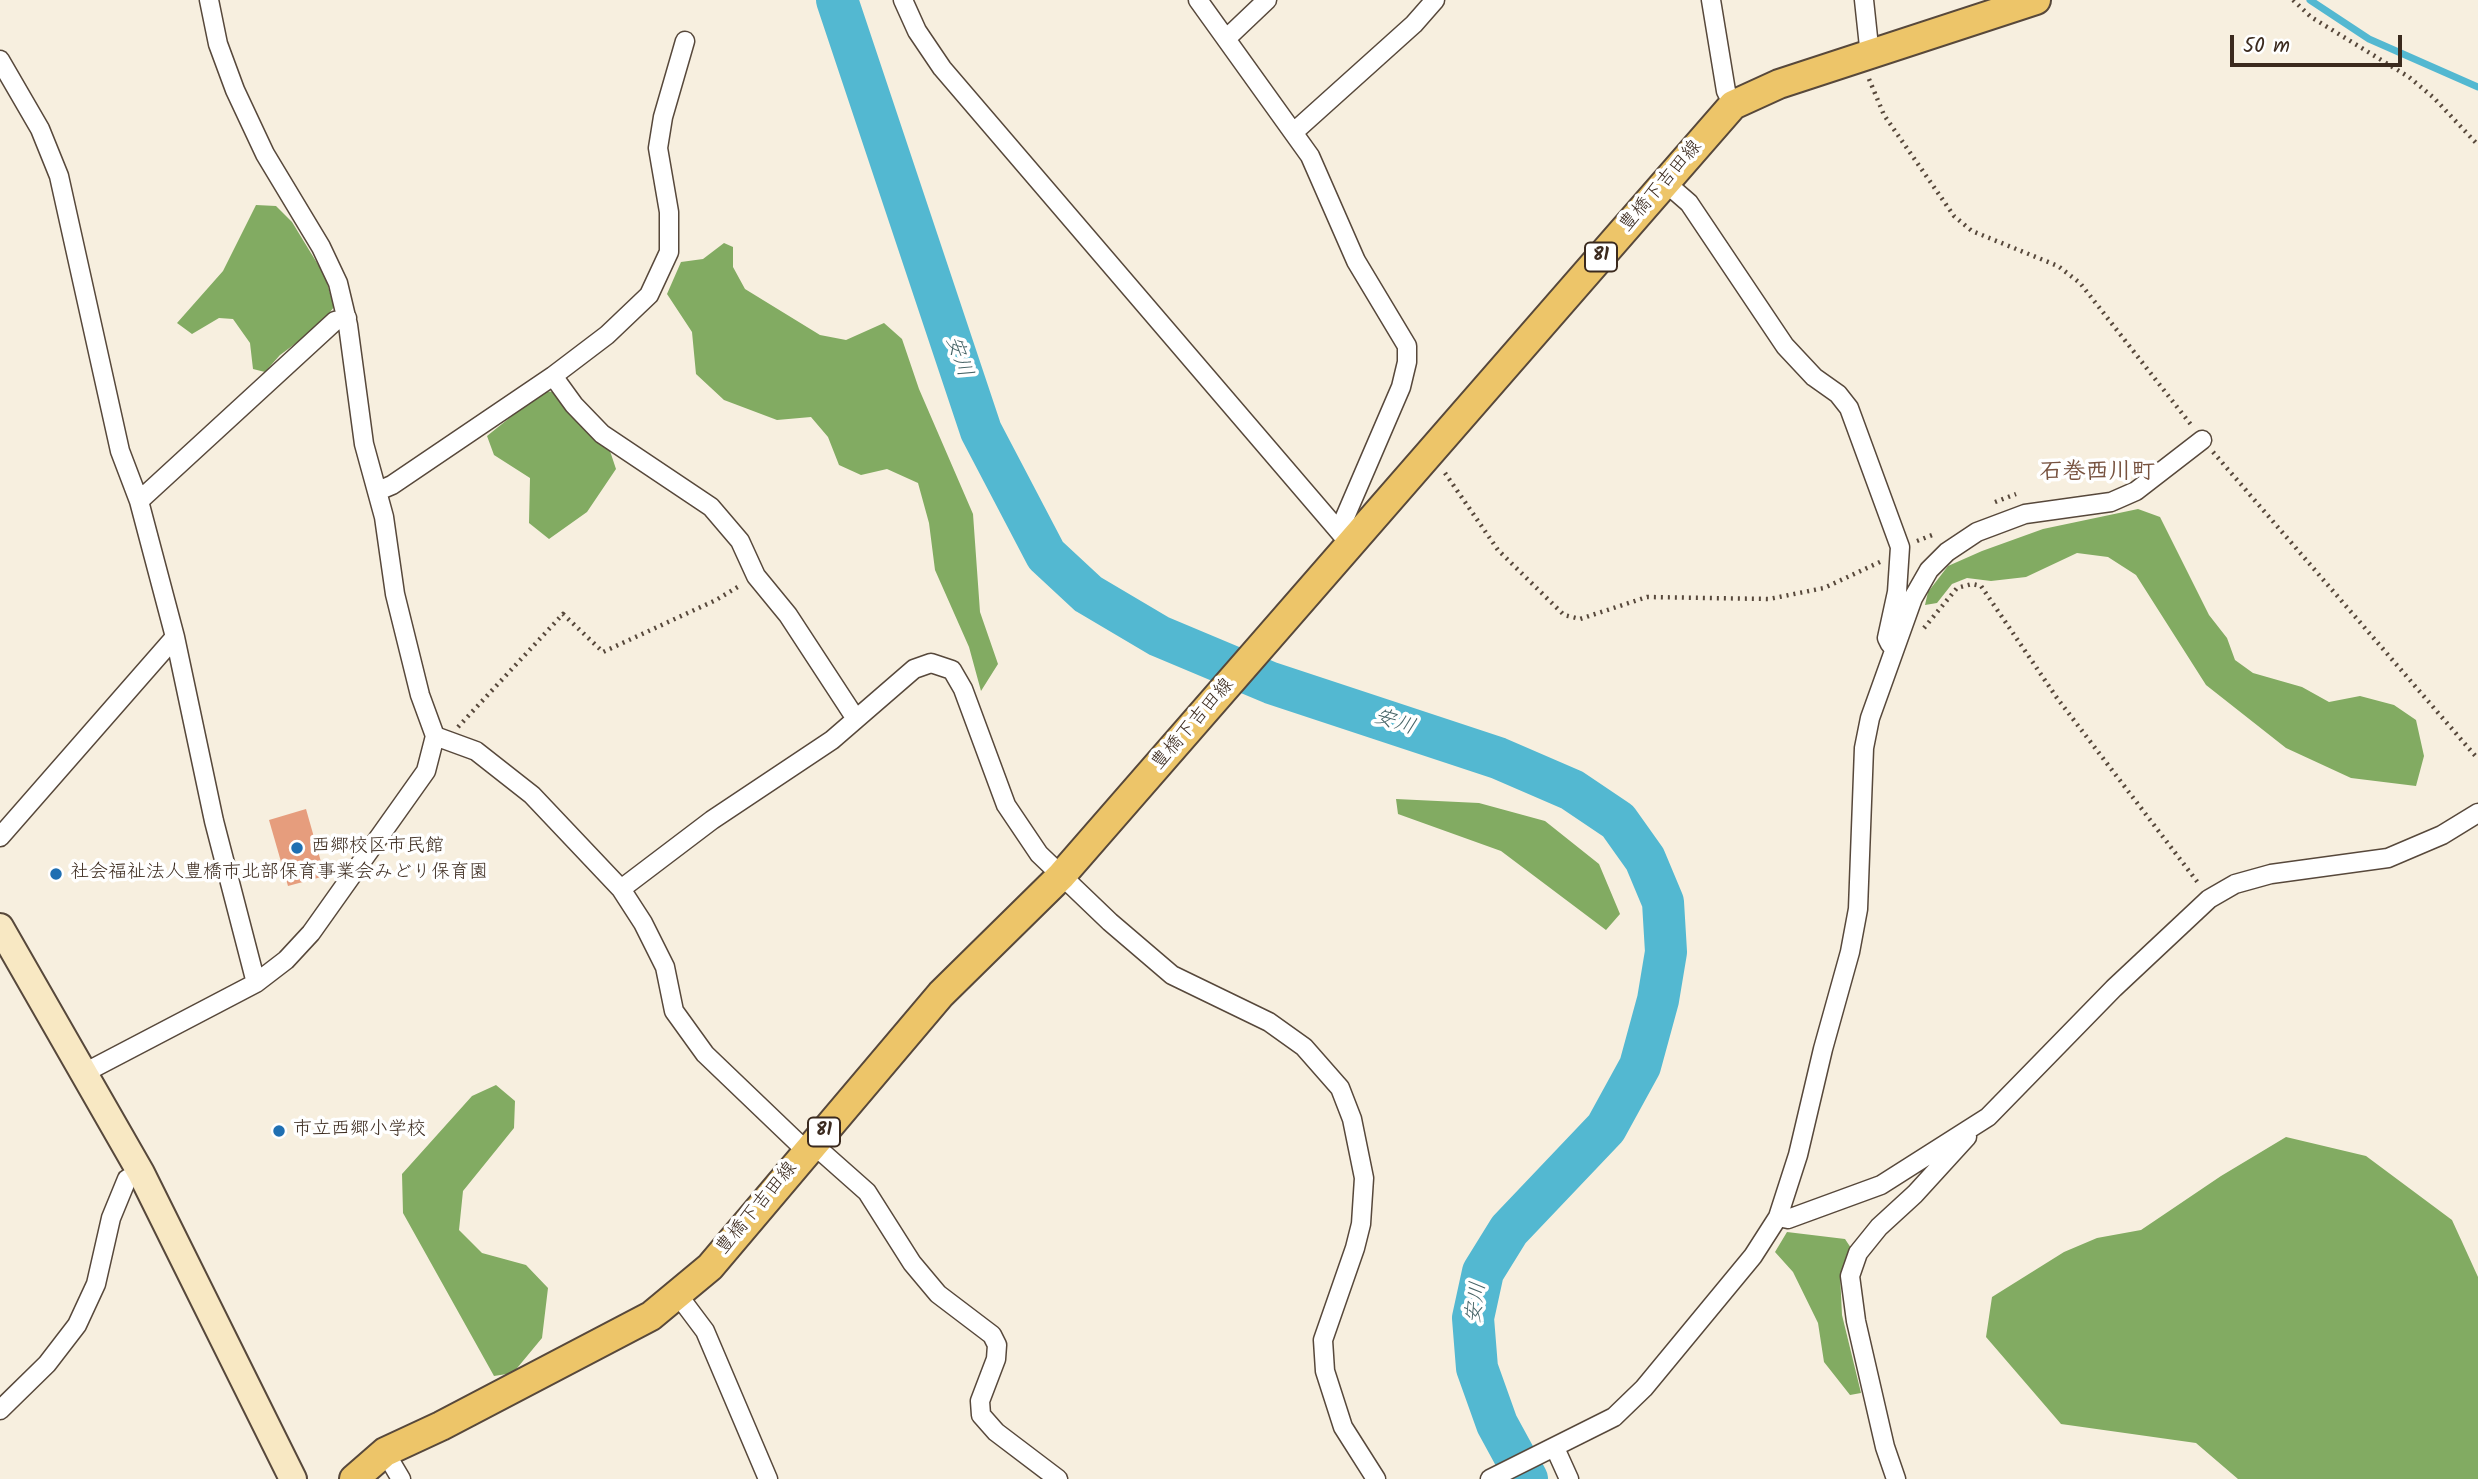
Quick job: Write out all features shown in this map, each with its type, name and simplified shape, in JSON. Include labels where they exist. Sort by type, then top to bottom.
[{"type":"main road","name":"豊橋下吉田線","points":[[354,1479],[385,1452],[616,1337],[651,1316],[710,1267],[941,994],[1061,876],[1258,651],[1344,537],[1429,456],[1733,106],[1779,84],[2036,0]]},
{"type":"street","points":[[209,0],[218,44],[234,90],[265,154],[321,247],[338,284],[347,318],[365,444],[378,491],[395,594],[420,695],[441,737],[476,751],[532,795],[621,889],[643,923],[665,967],[674,1011],[705,1054],[799,1144],[823,1153],[867,1192],[912,1263],[938,1294],[992,1335],[997,1345],[996,1359],[979,1401],[981,1415],[996,1432],[1058,1479]]},
{"type":"street","points":[[903,0],[917,31],[942,68],[1344,537],[1401,387],[1407,362],[1407,346],[1356,261],[1330,197],[1295,131],[1198,0]]},
{"type":"street","points":[[1227,38],[1267,0]]},
{"type":"street","points":[[1295,131],[1414,24],[1434,0]]},
{"type":"street","points":[[1711,0],[1726,92],[1733,106]]},
{"type":"street","points":[[1864,0],[1870,56]]},
{"type":"street","points":[[378,491],[392,485],[553,376],[607,335],[649,295],[663,270],[669,252],[669,212],[658,148],[663,117],[685,41]]},
{"type":"street","points":[[0,60],[40,129],[59,176],[120,451],[139,500],[174,637],[214,821],[256,983]]},
{"type":"street","points":[[1666,183],[1689,203],[1785,346],[1814,377],[1838,394],[1849,408],[1900,547],[1897,592],[1887,638],[1893,649]]},
{"type":"street","points":[[139,500],[335,321],[347,318]]},
{"type":"street","points":[[553,376],[574,405],[602,434],[711,507],[740,541],[756,576],[788,615],[856,719]]},
{"type":"street","points":[[1491,1479],[1614,1417],[1644,1388],[1753,1256],[1778,1217],[1798,1155],[1850,952],[1862,853],[1864,747],[1870,718],[1913,598],[1929,570],[1947,552],[1976,532],[2025,514],[2111,502],[2136,491],[2202,440]]},
{"type":"street","points":[[0,837],[174,637]]},
{"type":"street","points":[[621,889],[712,820],[793,768],[914,669],[932,663],[952,670],[963,689],[1006,806],[1039,854],[1172,975],[1269,1022],[1304,1046],[1340,1088],[1352,1119],[1364,1178],[1361,1224],[1355,1248],[1323,1340],[1325,1371],[1343,1427],[1376,1479]]},
{"type":"street","points":[[83,1073],[256,983],[286,960],[311,933],[426,771],[441,737]]},
{"type":"street","points":[[1778,1217],[1788,1219],[1881,1185],[1988,1117],[2114,988],[2209,899],[2235,884],[2271,874],[2388,858],[2442,835],[2478,813]]},
{"type":"street","points":[[0,927],[141,1173],[293,1479]]},
{"type":"street","points":[[1896,1479],[1885,1447],[1856,1321],[1850,1276],[1858,1253],[1878,1227],[1963,1144],[1973,1128]]},
{"type":"street","points":[[0,1409],[47,1364],[77,1325],[96,1284],[111,1218],[127,1179],[141,1173]]},
{"type":"street","points":[[678,1295],[705,1331],[768,1479]]},
{"type":"street","points":[[385,1452],[401,1479]]},
{"type":"street","points":[[1547,1452],[1569,1479]]},
{"type":"path","points":[[2292,0],[2311,17],[2409,76],[2434,98],[2478,145]]},
{"type":"path","points":[[1870,56],[1868,77],[1884,115],[1954,216],[1972,231],[2058,266],[2080,283],[2202,440],[2478,758]]},
{"type":"path","points":[[1429,456],[1441,468],[1498,550],[1564,615],[1580,619],[1647,597],[1769,599],[1824,588],[1886,559],[1900,557]]},
{"type":"path","points":[[441,737],[563,614],[603,652],[716,600],[756,576]]},
{"type":"path","points":[[1893,649],[1914,640],[1957,588],[1972,583],[1981,586],[2065,708],[2209,899]]},
{"type":"green space","points":[[256,205],[276,206],[292,222],[325,276],[334,307],[319,326],[280,355],[265,372],[253,369],[250,343],[233,319],[219,318],[192,334],[177,323],[223,271]]},
{"type":"green space","points":[[724,243],[733,247],[733,267],[745,289],[820,335],[846,340],[884,323],[902,339],[919,389],[973,514],[980,612],[998,664],[981,691],[969,647],[935,570],[929,523],[918,483],[887,469],[861,475],[839,465],[828,437],[811,417],[777,420],[724,400],[696,374],[692,332],[667,294],[681,262],[703,259]]},
{"type":"green space","points":[[543,391],[555,392],[609,448],[616,469],[587,512],[549,539],[529,523],[530,478],[494,455],[487,436]]},
{"type":"green space","points":[[2138,509],[2160,517],[2209,615],[2227,638],[2235,660],[2253,673],[2302,687],[2329,702],[2360,696],[2394,705],[2416,720],[2424,756],[2416,786],[2351,778],[2286,748],[2206,685],[2136,575],[2108,557],[2077,553],[2026,577],[1991,581],[1967,578],[1952,584],[1937,603],[1925,605],[1928,592],[1948,566],[2043,529]]},
{"type":"green space","points":[[1396,799],[1479,803],[1545,821],[1599,864],[1620,914],[1606,930],[1501,851],[1398,814]]},
{"type":"green space","points":[[496,1085],[515,1101],[514,1128],[463,1191],[459,1230],[482,1253],[526,1265],[548,1288],[542,1338],[513,1373],[494,1376],[403,1213],[402,1174],[472,1096]]},
{"type":"green space","points":[[2286,1137],[2366,1156],[2452,1220],[2478,1277],[2478,1479],[2238,1479],[2196,1443],[2061,1424],[1986,1337],[1992,1297],[2064,1252],[2097,1238],[2141,1230],[2221,1176]]},
{"type":"green space","points":[[1787,1232],[1845,1239],[1851,1248],[1840,1274],[1842,1315],[1861,1393],[1850,1395],[1824,1362],[1818,1323],[1793,1272],[1775,1252]]},
{"type":"building","name":"西郷校区市民館","points":[[306,809],[325,876],[288,886],[269,820]]},
{"type":"waterway","name":"安川","points":[[837,0],[981,431],[1046,555],[1088,594],[1159,636],[1271,683],[1498,758],[1572,790],[1618,821],[1645,859],[1663,902],[1666,952],[1658,1000],[1640,1066],[1606,1128],[1509,1230],[1483,1272],[1473,1318],[1477,1368],[1497,1424],[1527,1479]]},
{"type":"waterway","points":[[2310,0],[2369,39],[2478,87]]},
{"type":"place","name":"西郷校区市民館","points":[[297,848]]},
{"type":"place","name":"社会福祉法人豊橋市北部保育事業会みどり保育園","points":[[56,874]]},
{"type":"place","name":"市立西郷小学校","points":[[279,1131]]},
{"type":"district","name":"石巻西川町","points":[[2097,474]]}]
